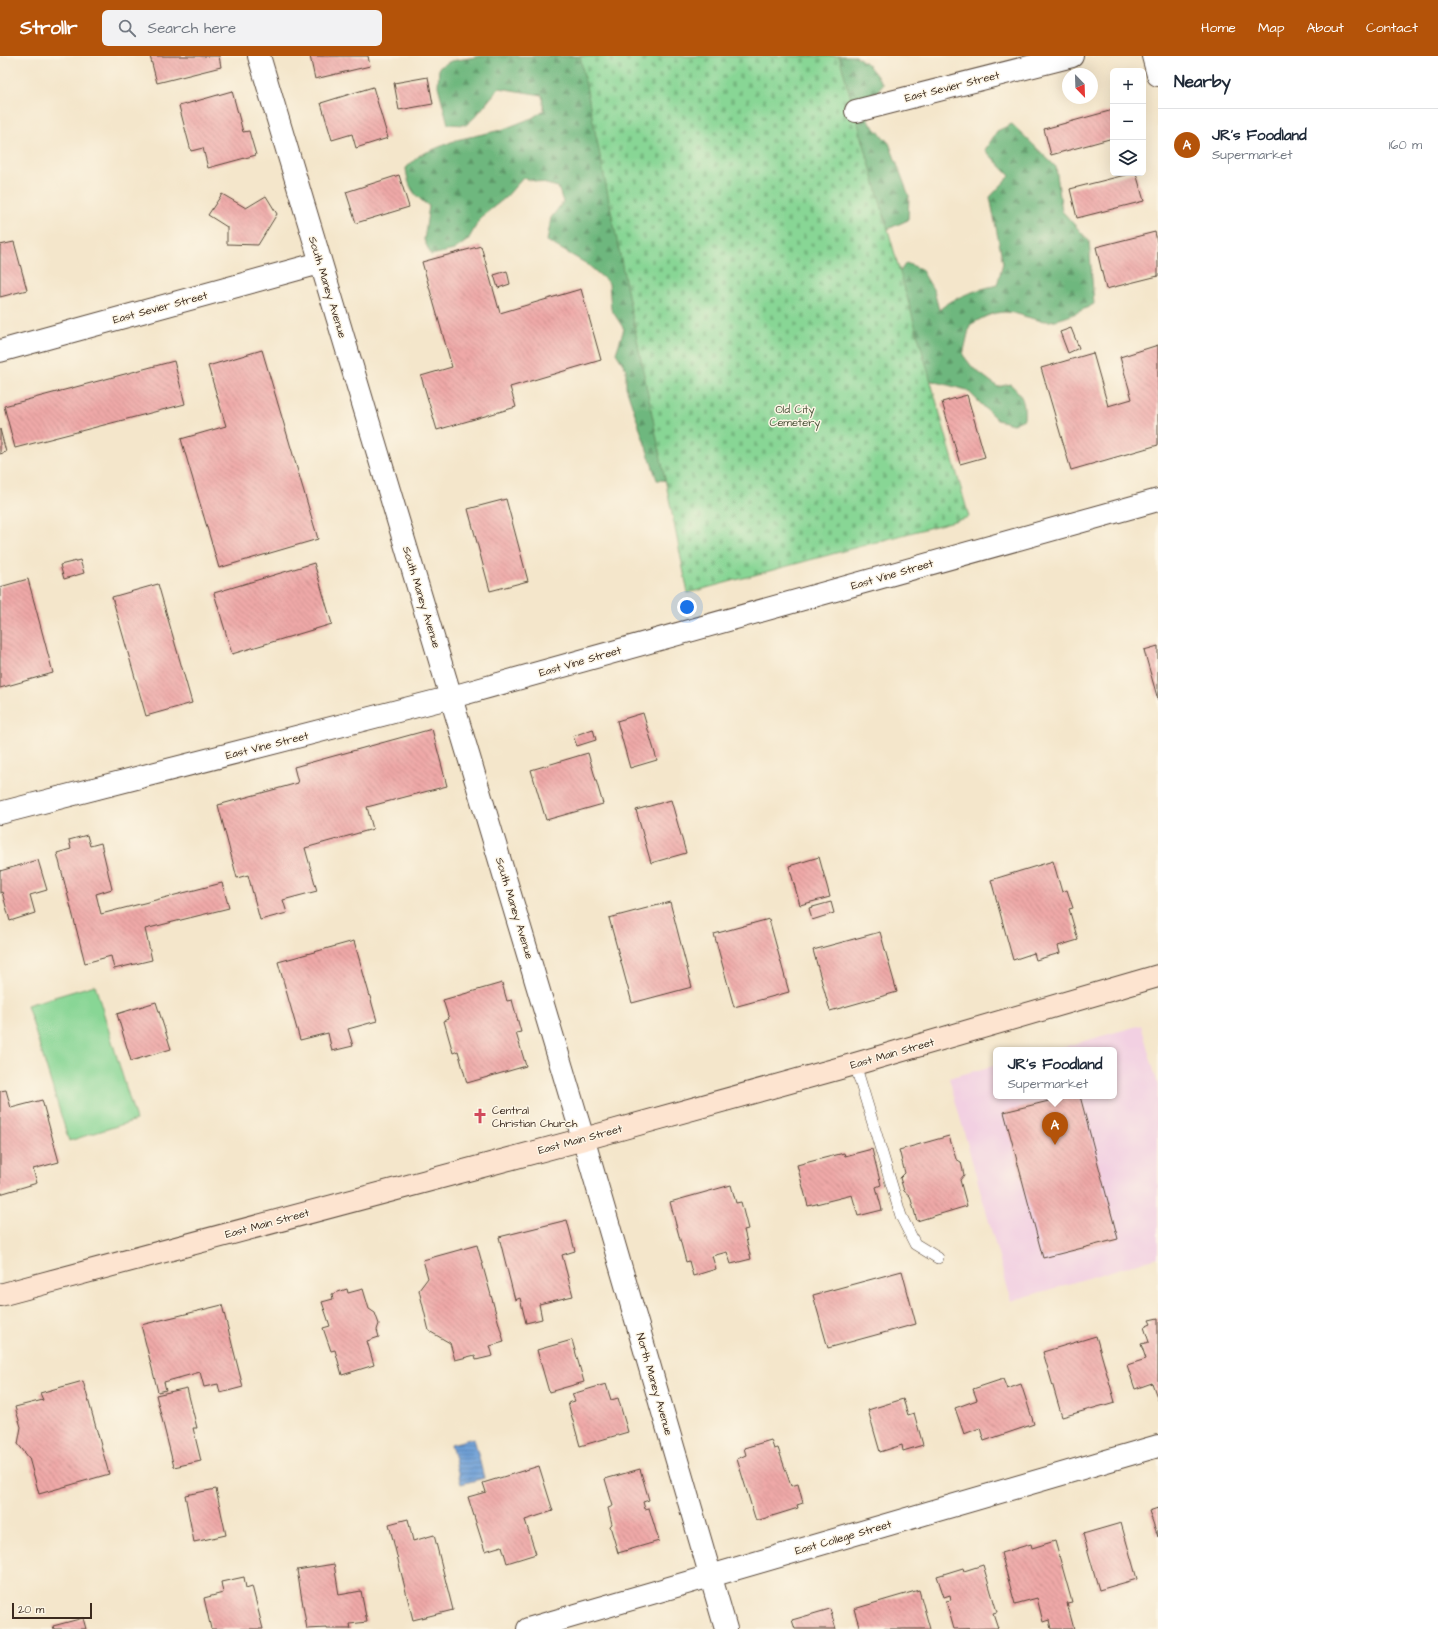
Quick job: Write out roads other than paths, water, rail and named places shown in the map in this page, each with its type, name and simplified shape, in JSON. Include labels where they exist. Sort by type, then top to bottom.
[{"type":"street","name":"South Maney Avenue","points":[[259,56],[584,1139]]},
{"type":"street","name":"East Sevier Street","points":[[856,111],[1072,56]]},
{"type":"street","points":[[1153,56],[1158,75]]},
{"type":"street","name":"East Sevier Street","points":[[0,351],[320,263]]},
{"type":"street","name":"East Vine Street","points":[[0,813],[452,697],[1158,500]]},
{"type":"street","name":"East Main Street","points":[[0,1295],[584,1139],[855,1064],[1158,976]]},
{"type":"street","name":"North Maney Avenue","points":[[584,1139],[726,1629]]},
{"type":"street","name":"East College Street","points":[[528,1629],[1158,1446]]},
{"type":"lane","points":[[855,1064],[901,1216],[914,1244],[938,1258]]},
{"type":"water","points":[[474,1438],[484,1478],[461,1484],[451,1444]]},
{"type":"place","name":"Central Christian Church","points":[[480,1116]]},
{"type":"place","name":"JR's Foodland","points":[[1055,1145]]},
{"type":"park label","name":"Old City Cemetery","points":[[795,415]]}]
